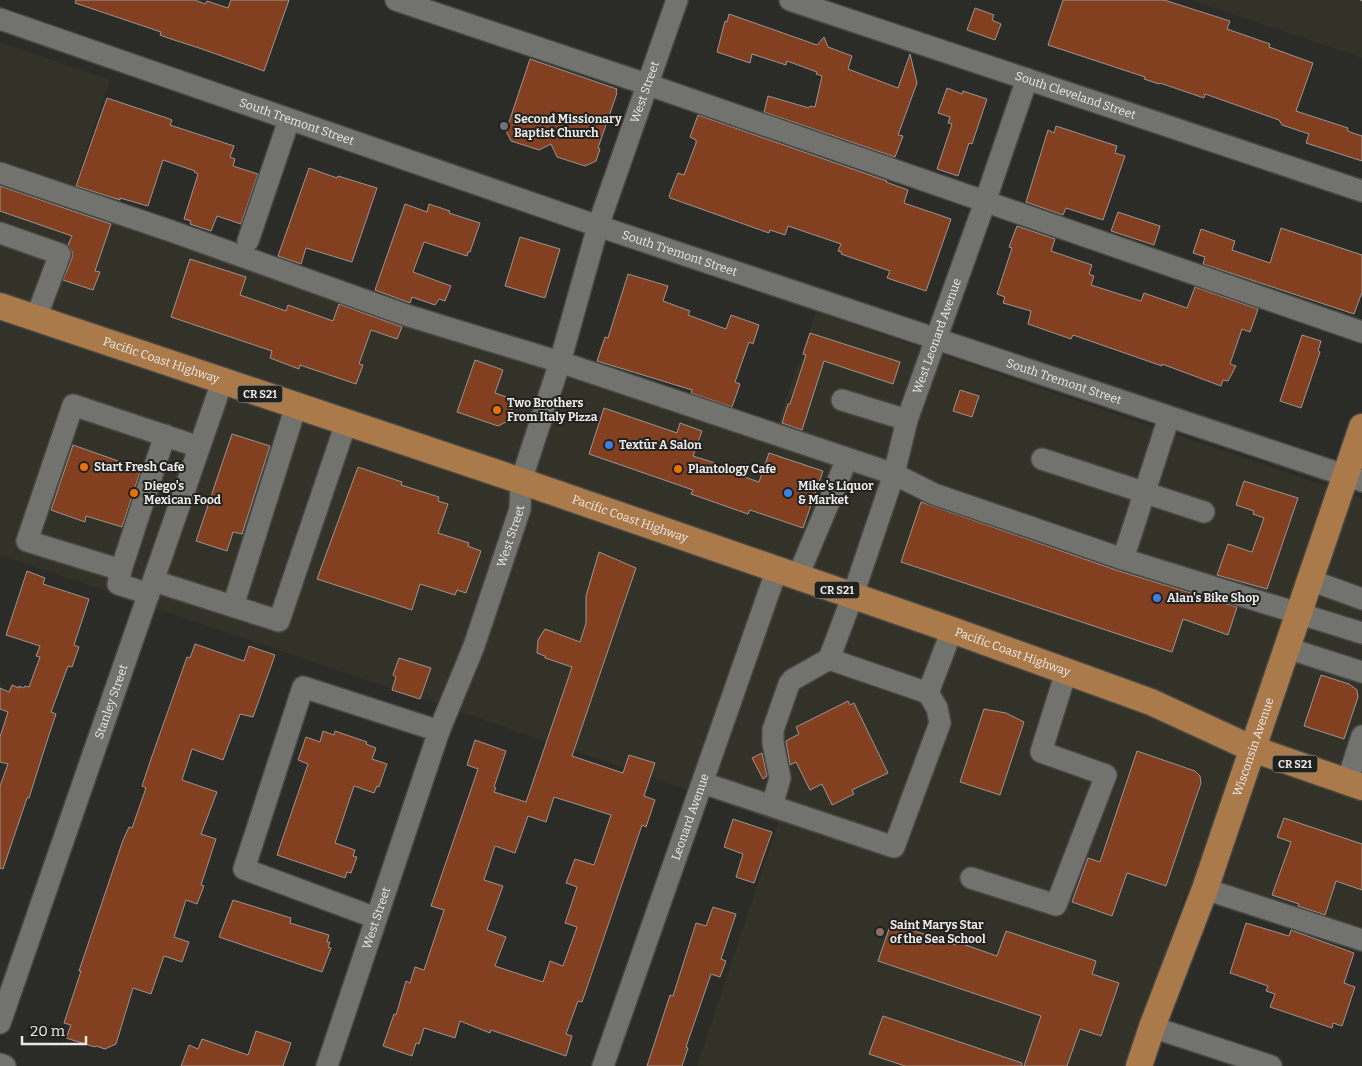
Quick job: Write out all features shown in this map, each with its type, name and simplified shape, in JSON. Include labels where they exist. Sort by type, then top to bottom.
[{"type":"main road","name":"Pacific Coast Highway","points":[[0,306],[521,481],[952,630],[1151,702],[1253,749]]},
{"type":"main road","name":"Wisconsin Avenue","points":[[1139,1066],[1205,889],[1310,580],[1354,478],[1362,426]]},
{"type":"main road","name":"CR S21","points":[[1253,749],[1349,783]]},
{"type":"street","points":[[396,0],[648,85],[1362,332]]},
{"type":"street","name":"West Street","points":[[327,1066],[439,730],[474,646],[520,509],[521,481],[560,362],[598,226],[677,0]]},
{"type":"street","name":"South Cleveland Street","points":[[790,0],[1362,191]]},
{"type":"street","name":"South Tremont Street","points":[[0,19],[598,226],[1354,478]]},
{"type":"street","name":"West Leonard Avenue","points":[[829,659],[894,474],[907,420],[1027,79]]},
{"type":"street","points":[[248,241],[289,120]]},
{"type":"street","points":[[0,172],[406,315],[560,362],[894,474],[934,494],[1123,559],[1362,634]]},
{"type":"street","points":[[0,233],[60,254],[36,318]]},
{"type":"street","name":"Stanley Street","points":[[0,1023],[222,382]]},
{"type":"street","points":[[842,400],[907,420]]},
{"type":"street","points":[[122,570],[27,541],[73,405],[199,447]]},
{"type":"street","points":[[233,606],[296,406]]},
{"type":"street","points":[[1123,559],[1169,417]]},
{"type":"street","points":[[165,435],[118,584],[151,588],[233,606],[279,620],[346,423]]},
{"type":"street","name":"Leonard Avenue","points":[[603,1066],[703,783],[788,573],[848,459]]},
{"type":"street","points":[[1042,459],[1204,512]]},
{"type":"street","points":[[1310,580],[1362,600]]},
{"type":"street","points":[[928,693],[952,630]]},
{"type":"street","points":[[1287,648],[1362,672]]},
{"type":"street","points":[[703,783],[894,847],[940,723],[937,708],[928,693],[829,659],[796,677],[790,684],[774,730],[774,743],[780,778],[772,806]]},
{"type":"street","points":[[971,878],[1056,905],[1106,775],[1041,752],[1066,672]]},
{"type":"street","points":[[376,918],[244,869],[302,687],[439,730]]},
{"type":"street","points":[[1349,783],[1362,736]]},
{"type":"street","points":[[1205,889],[1362,940]]},
{"type":"street","points":[[1152,1027],[1270,1066]]},
{"type":"street","points":[[0,1064],[5,1066]]},
{"type":"shaded area","points":[[1191,0],[1362,0],[1362,58]]},
{"type":"shaded area","points":[[0,42],[110,80],[74,187],[776,428],[816,312],[1362,498],[1362,952],[1186,893],[1127,1066],[697,1066],[778,823],[665,782],[0,555]]},
{"type":"building","points":[[76,0],[195,0],[205,4],[207,1],[228,8],[231,0],[289,0],[264,71],[160,35],[161,32],[75,3]]},
{"type":"building","points":[[1063,0],[1164,0],[1230,21],[1227,29],[1270,44],[1269,47],[1313,63],[1296,111],[1348,128],[1347,130],[1350,132],[1362,136],[1362,161],[1306,143],[1309,134],[1282,125],[1279,120],[1205,94],[1204,98],[1159,84],[1144,79],[1145,77],[1048,45]]},
{"type":"building","points":[[975,8],[994,15],[992,20],[1001,24],[995,40],[967,30]]},
{"type":"building","points":[[729,14],[817,45],[824,37],[828,47],[852,56],[848,69],[898,88],[910,54],[917,83],[898,135],[903,136],[895,157],[764,112],[768,96],[809,108],[810,106],[815,107],[822,76],[816,74],[817,72],[787,61],[786,65],[752,54],[750,63],[717,52],[725,21],[727,22]]},
{"type":"building","points":[[530,59],[617,89],[598,148],[600,149],[596,161],[585,166],[557,157],[551,144],[539,150],[511,141],[506,131]]},
{"type":"building","points":[[947,88],[962,94],[963,91],[987,99],[972,144],[969,143],[958,176],[937,169],[952,124],[948,123],[950,117],[938,113]]},
{"type":"building","points":[[107,98],[172,120],[170,125],[234,146],[230,157],[235,159],[233,166],[258,174],[241,224],[217,216],[211,231],[190,224],[191,221],[184,219],[198,174],[195,171],[163,160],[148,206],[120,198],[120,200],[76,186]]},
{"type":"building","points":[[698,115],[887,181],[908,190],[904,203],[951,219],[926,291],[887,278],[890,271],[841,254],[842,252],[838,251],[841,244],[788,226],[785,235],[770,230],[769,233],[670,198],[669,196],[678,173],[684,175],[696,143],[696,140],[690,137]]},
{"type":"building","points":[[1056,126],[1117,146],[1115,153],[1125,156],[1103,220],[1066,208],[1063,215],[1026,202],[1048,130],[1054,133]]},
{"type":"building","points":[[309,168],[337,178],[338,176],[377,188],[352,262],[306,248],[301,264],[278,256]]},
{"type":"building","points":[[0,186],[111,224],[95,271],[100,272],[93,290],[63,280],[72,258],[72,251],[68,245],[72,236],[0,211]]},
{"type":"building","points":[[405,204],[427,212],[429,204],[480,223],[467,256],[424,242],[413,272],[451,286],[445,301],[439,299],[435,305],[412,297],[410,303],[375,290]]},
{"type":"building","points":[[1118,212],[1160,226],[1154,245],[1111,231]]},
{"type":"building","points":[[1017,226],[1055,239],[1051,251],[1092,265],[1089,274],[1094,276],[1091,285],[1141,301],[1144,293],[1187,308],[1195,287],[1258,309],[1250,332],[1242,329],[1230,364],[1236,366],[1228,381],[1223,380],[1221,386],[1162,364],[1162,366],[1073,335],[1071,339],[1028,324],[1031,311],[1003,303],[1005,297],[997,294],[1012,248],[1009,247]]},
{"type":"building","points":[[1281,228],[1362,255],[1362,292],[1354,314],[1203,264],[1205,257],[1193,253],[1201,229],[1235,241],[1232,250],[1270,263]]},
{"type":"building","points":[[520,237],[560,249],[545,298],[505,286]]},
{"type":"building","points":[[190,259],[246,277],[240,295],[286,311],[288,305],[333,321],[339,304],[402,327],[397,339],[371,330],[359,364],[363,365],[356,384],[300,365],[299,369],[270,358],[272,351],[171,317]]},
{"type":"building","points":[[628,274],[668,286],[663,301],[690,311],[688,315],[726,329],[731,315],[759,325],[753,344],[749,342],[735,382],[740,384],[732,407],[691,393],[692,390],[597,361],[605,337],[608,338]]},
{"type":"building","points":[[810,333],[900,362],[893,384],[824,361],[802,430],[782,423],[806,355],[803,354]]},
{"type":"building","points":[[1302,335],[1321,341],[1318,351],[1320,352],[1301,408],[1280,401]]},
{"type":"building","points":[[475,360],[503,370],[495,393],[515,400],[508,421],[498,426],[457,412]]},
{"type":"building","points":[[960,390],[979,396],[972,417],[953,411]]},
{"type":"building","points":[[604,408],[677,433],[680,423],[702,431],[693,456],[715,463],[713,466],[759,482],[769,453],[823,471],[803,528],[750,510],[748,514],[691,494],[693,490],[589,454]]},
{"type":"building","points":[[232,434],[270,446],[242,534],[233,532],[227,551],[196,541]]},
{"type":"building","points":[[73,445],[141,469],[122,527],[86,516],[85,522],[51,510]]},
{"type":"building","points":[[358,467],[402,482],[401,485],[439,497],[438,501],[448,504],[438,533],[469,543],[468,546],[481,551],[466,593],[457,590],[455,595],[420,584],[412,610],[317,579]]},
{"type":"building","points":[[1244,481],[1298,498],[1267,589],[1217,575],[1228,544],[1252,552],[1264,518],[1253,514],[1254,511],[1236,505]]},
{"type":"building","points":[[921,502],[1119,571],[1237,607],[1228,635],[1183,619],[1172,652],[901,562]]},
{"type":"building","points":[[599,552],[636,568],[572,756],[623,773],[629,755],[655,763],[644,796],[655,800],[646,827],[642,825],[582,1002],[578,1001],[566,1034],[572,1036],[566,1056],[491,1030],[490,1033],[460,1021],[455,1038],[424,1028],[419,1044],[416,1043],[412,1056],[383,1046],[394,1014],[396,1015],[406,981],[410,983],[415,967],[424,970],[444,910],[431,906],[478,769],[467,765],[475,740],[506,751],[494,792],[526,802],[572,667],[545,658],[545,656],[537,653],[538,640],[545,629],[580,642],[586,623],[586,596]],"holes":[[[554,797],[611,815],[594,865],[575,859],[566,883],[577,887],[565,923],[577,927],[563,966],[550,961],[543,982],[495,966],[506,937],[487,930],[503,886],[484,880],[495,846],[515,853],[528,816],[546,822]]]},
{"type":"building","points":[[27,571],[45,578],[43,584],[89,599],[74,645],[79,647],[72,667],[68,666],[51,712],[56,714],[29,798],[27,798],[3,869],[0,868],[0,786],[8,764],[0,762],[0,737],[8,712],[0,709],[0,688],[9,692],[12,685],[19,688],[19,686],[29,687],[40,657],[36,656],[40,646],[6,635]]},
{"type":"building","points":[[195,644],[244,661],[249,646],[275,655],[253,717],[240,714],[223,760],[192,749],[182,780],[217,792],[201,834],[216,839],[201,885],[204,886],[197,904],[186,900],[174,937],[189,942],[182,962],[164,956],[151,994],[133,988],[116,1044],[105,1049],[95,1047],[66,1038],[71,1025],[64,1023],[81,971],[79,971],[123,840],[129,827],[132,828],[146,788],[142,786],[151,759],[187,657],[190,658]]},
{"type":"building","points":[[399,658],[431,668],[420,699],[392,690],[396,677],[393,675]]},
{"type":"building","points":[[1321,675],[1349,684],[1357,690],[1358,697],[1344,739],[1304,726]]},
{"type":"building","points":[[848,701],[850,705],[854,703],[888,773],[852,790],[854,794],[832,805],[822,784],[810,790],[796,762],[790,765],[786,741],[799,734],[796,727]]},
{"type":"building","points":[[984,709],[1006,713],[1024,722],[1000,795],[960,782]]},
{"type":"building","points":[[323,731],[334,735],[335,731],[367,742],[366,744],[376,748],[372,759],[387,764],[379,787],[377,786],[374,793],[354,786],[335,843],[355,850],[353,856],[357,857],[351,873],[347,872],[345,878],[277,855],[308,764],[298,760],[306,737],[320,742]]},
{"type":"building","points":[[1137,751],[1195,771],[1200,776],[1201,783],[1166,886],[1127,873],[1112,916],[1072,902],[1088,858],[1100,862]]},
{"type":"building","points":[[762,753],[767,776],[763,779],[752,758]]},
{"type":"building","points":[[1284,818],[1362,844],[1362,890],[1336,881],[1325,915],[1272,895],[1291,842],[1277,837]]},
{"type":"building","points":[[733,819],[772,832],[754,883],[736,877],[743,854],[724,847]]},
{"type":"building","points":[[233,900],[291,918],[290,923],[329,935],[327,942],[330,942],[328,947],[331,948],[322,972],[219,937]]},
{"type":"building","points":[[713,907],[736,914],[721,959],[726,961],[720,977],[711,974],[686,1047],[688,1048],[682,1066],[647,1066],[670,995],[673,996],[696,923],[706,926]]},
{"type":"building","points":[[891,923],[956,945],[957,942],[997,956],[1006,931],[1096,961],[1092,974],[1119,983],[1101,1036],[1080,1029],[1067,1066],[1024,1066],[1041,1016],[878,961]]},
{"type":"building","points":[[1246,923],[1289,936],[1291,930],[1354,953],[1344,983],[1355,987],[1342,1026],[1333,1023],[1332,1028],[1270,1007],[1275,994],[1266,991],[1268,986],[1230,973]]},
{"type":"building","points":[[883,1016],[1022,1063],[1022,1066],[905,1066],[869,1054]]},
{"type":"building","points":[[256,1031],[291,1043],[283,1066],[181,1066],[189,1045],[198,1049],[202,1039],[248,1055]]},
{"type":"place","name":"Second Missionary Baptist Church","points":[[504,126]]},
{"type":"place","name":"Two Brothers From Italy Pizza","points":[[497,410]]},
{"type":"place","name":"Textūr A Salon","points":[[609,445]]},
{"type":"place","name":"Start Fresh Cafe","points":[[84,467]]},
{"type":"place","name":"Plantology Cafe","points":[[678,469]]},
{"type":"place","name":"Diego's Mexican Food","points":[[134,493]]},
{"type":"place","name":"Mike's Liquor & Market","points":[[788,493]]},
{"type":"place","name":"Alan's Bike Shop","points":[[1157,598]]},
{"type":"place","name":"Saint Marys Star of the Sea School","points":[[880,932]]}]
